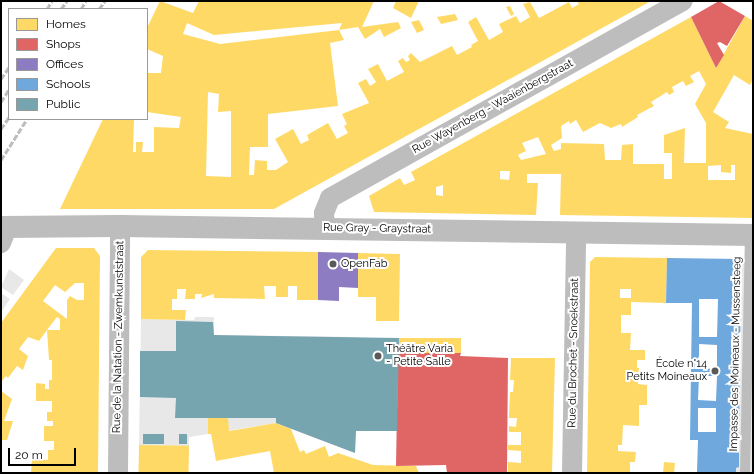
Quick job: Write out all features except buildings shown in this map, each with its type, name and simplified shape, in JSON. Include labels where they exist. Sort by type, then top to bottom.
[{"type":"street","name":"Rue Wayenberg - Waaienbergstraat","points":[[325,228],[324,213],[330,198],[683,1]]},
{"type":"street","name":"Rue Gray - Graystraat","points":[[3,233],[120,226],[752,235]]},
{"type":"street","name":"Rue de la Natation - Zwemkunststraat","points":[[118,473],[120,226]]},
{"type":"street","name":"Rue du Brochet - Snoekstraat","points":[[572,473],[576,232]]},
{"type":"lane","name":"Impasse des Moineaux - Mussensteeg","points":[[745,473],[752,235]]},
{"type":"shaded area","points":[[741,259],[753,259],[753,473],[736,473],[736,468],[739,467],[739,447],[736,447],[736,441],[739,441]]},
{"type":"shaded area","points":[[9,269],[24,280],[13,295],[1,287]]},
{"type":"shaded area","points":[[1,293],[10,299],[1,312]]},
{"type":"shaded area","points":[[195,317],[214,317],[214,335],[358,337],[355,453],[276,423],[189,437],[189,446],[139,445],[141,319],[194,320]]},
{"type":"railway","points":[[48,8],[52,1]]},
{"type":"railway","points":[[62,8],[67,1]]},
{"type":"railway","points":[[82,8],[86,1]]},
{"type":"railway","points":[[100,8],[105,1]]},
{"type":"railway","points":[[1,79],[8,68]]},
{"type":"railway","points":[[1,102],[8,91]]},
{"type":"railway","points":[[1,129],[8,118]]},
{"type":"railway","points":[[1,160],[26,120]]},
{"type":"place","name":"OpenFab","points":[[333,264]]},
{"type":"place","name":"Théâtre Varia - Petite Salle","points":[[378,356]]},
{"type":"place","name":"École n°14 Petits Moineaux","points":[[715,371]]}]
